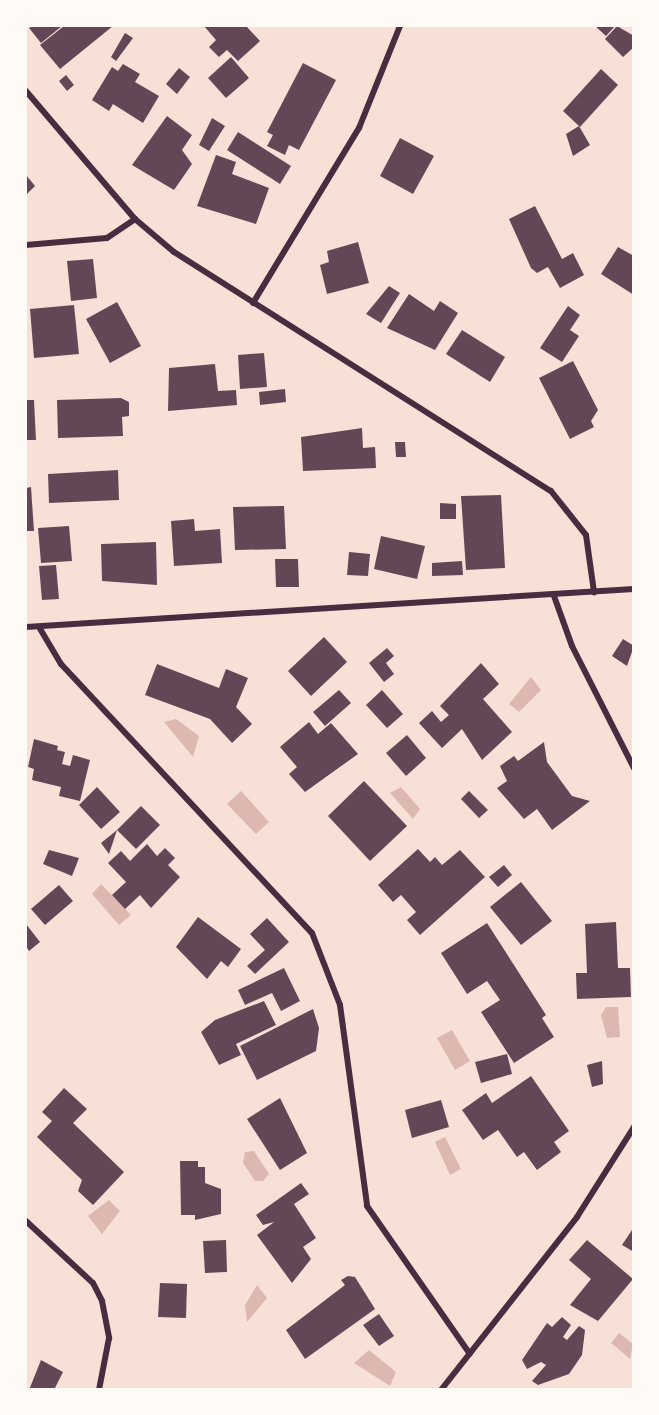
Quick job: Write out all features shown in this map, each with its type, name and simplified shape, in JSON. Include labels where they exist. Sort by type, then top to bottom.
[{"type":"street","points":[[253,303],[359,128],[400,26]]},
{"type":"street","points":[[26,91],[135,219],[174,252],[551,491],[586,535],[594,592]]},
{"type":"street","points":[[26,245],[107,238],[135,219]]},
{"type":"street","points":[[26,627],[554,596],[633,589]]},
{"type":"street","points":[[554,596],[572,646],[633,768]]},
{"type":"street","points":[[39,627],[61,664],[312,933],[340,1005],[367,1206],[470,1354]]},
{"type":"street","points":[[441,1389],[577,1217],[633,1127]]},
{"type":"street","points":[[26,1221],[78,1266],[102,1300],[109,1338],[99,1389]]},
{"type":"shaded area","points":[[531,677],[541,690],[519,712],[509,704]]},
{"type":"shaded area","points":[[176,719],[199,736],[193,757],[164,722]]},
{"type":"shaded area","points":[[401,787],[420,809],[413,819],[390,793]]},
{"type":"shaded area","points":[[241,791],[269,822],[256,834],[227,804]]},
{"type":"shaded area","points":[[101,884],[131,915],[119,925],[92,894]]},
{"type":"shaded area","points":[[606,1007],[618,1007],[620,1037],[607,1038],[601,1015]]},
{"type":"shaded area","points":[[452,1030],[470,1061],[455,1070],[437,1038]]},
{"type":"shaded area","points":[[445,1137],[461,1169],[450,1175],[435,1142]]},
{"type":"shaded area","points":[[254,1151],[269,1174],[263,1181],[255,1181],[243,1163],[245,1152]]},
{"type":"shaded area","points":[[109,1200],[120,1211],[102,1234],[88,1216]]},
{"type":"shaded area","points":[[257,1285],[267,1298],[247,1322],[245,1305]]},
{"type":"shaded area","points":[[619,1333],[633,1344],[630,1359],[611,1343]]},
{"type":"shaded area","points":[[369,1350],[396,1372],[390,1386],[354,1363]]},
{"type":"building","points":[[62,26],[41,43],[29,28]]},
{"type":"building","points":[[64,26],[113,26],[60,69],[40,45]]},
{"type":"building","points":[[204,26],[246,26],[260,41],[238,61],[227,50],[219,57],[209,47],[216,40]]},
{"type":"building","points":[[595,26],[615,26],[606,36]]},
{"type":"building","points":[[617,26],[634,36],[634,47],[623,57],[605,39]]},
{"type":"building","points":[[125,33],[133,38],[116,61],[111,57]]},
{"type":"building","points":[[231,57],[249,78],[226,98],[208,78]]},
{"type":"building","points":[[303,63],[336,80],[299,150],[289,145],[285,155],[267,146],[273,135],[267,132]]},
{"type":"building","points":[[123,64],[140,74],[135,82],[159,96],[143,123],[113,104],[109,111],[92,100],[112,67],[118,71]]},
{"type":"building","points":[[179,68],[190,77],[177,94],[166,84]]},
{"type":"building","points":[[601,69],[618,85],[580,127],[563,111]]},
{"type":"building","points":[[66,75],[74,85],[67,91],[59,81]]},
{"type":"building","points":[[167,116],[192,135],[182,150],[192,164],[174,190],[132,165]]},
{"type":"building","points":[[212,118],[225,126],[209,151],[199,145]]},
{"type":"building","points":[[579,126],[590,145],[573,156],[566,134]]},
{"type":"building","points":[[238,132],[291,166],[280,184],[227,150]]},
{"type":"building","points":[[400,138],[434,156],[413,194],[380,176]]},
{"type":"building","points":[[216,155],[236,162],[232,174],[269,188],[256,224],[197,206]]},
{"type":"building","points":[[26,175],[35,186],[26,195]]},
{"type":"building","points":[[535,206],[562,259],[573,253],[584,275],[560,288],[548,267],[537,273],[531,268],[509,219]]},
{"type":"building","points":[[358,242],[369,283],[327,294],[320,265],[329,262],[327,251]]},
{"type":"building","points":[[618,247],[634,256],[634,295],[601,274]]},
{"type":"building","points":[[93,259],[97,298],[71,301],[67,261]]},
{"type":"building","points":[[389,286],[400,293],[381,323],[366,314]]},
{"type":"building","points":[[409,294],[434,311],[440,301],[458,313],[435,350],[387,328]]},
{"type":"building","points":[[117,302],[141,346],[110,363],[86,319]]},
{"type":"building","points":[[74,305],[79,354],[34,358],[30,309]]},
{"type":"building","points":[[568,306],[580,315],[570,330],[579,336],[562,362],[540,348]]},
{"type":"building","points":[[462,330],[505,357],[490,382],[446,354]]},
{"type":"building","points":[[264,353],[267,387],[240,389],[238,355]]},
{"type":"building","points":[[573,361],[598,410],[591,421],[594,427],[570,439],[539,378]]},
{"type":"building","points":[[215,364],[218,391],[236,390],[237,405],[168,411],[169,368]]},
{"type":"building","points":[[285,389],[286,402],[260,405],[259,392]]},
{"type":"building","points":[[121,398],[129,402],[129,416],[122,417],[123,436],[58,438],[57,400]]},
{"type":"building","points":[[26,400],[34,400],[36,440],[26,440]]},
{"type":"building","points":[[362,428],[363,448],[375,447],[376,468],[303,471],[301,437]]},
{"type":"building","points":[[395,442],[405,442],[406,457],[396,457]]},
{"type":"building","points":[[118,470],[119,500],[49,503],[48,474]]},
{"type":"building","points":[[31,487],[34,531],[26,531],[26,488]]},
{"type":"building","points":[[501,495],[505,568],[466,570],[461,496]]},
{"type":"building","points":[[440,503],[456,504],[456,519],[440,519]]},
{"type":"building","points":[[284,506],[286,549],[235,550],[233,507]]},
{"type":"building","points":[[194,519],[195,531],[220,529],[222,563],[174,566],[171,521]]},
{"type":"building","points":[[69,526],[72,561],[41,563],[38,528]]},
{"type":"building","points":[[381,536],[425,546],[417,579],[374,569]]},
{"type":"building","points":[[156,542],[157,585],[102,581],[101,544]]},
{"type":"building","points":[[349,552],[370,554],[368,576],[347,575]]},
{"type":"building","points":[[275,559],[298,559],[299,587],[276,587]]},
{"type":"building","points":[[462,561],[463,575],[432,576],[432,563]]},
{"type":"building","points":[[56,565],[59,599],[42,600],[39,566]]},
{"type":"building","points":[[324,637],[347,662],[311,696],[288,671]]},
{"type":"building","points":[[623,639],[634,646],[627,666],[612,656]]},
{"type":"building","points":[[387,648],[394,656],[386,663],[394,674],[384,682],[369,663]]},
{"type":"building","points":[[481,663],[499,684],[483,699],[512,732],[482,760],[462,729],[442,748],[419,723],[432,711],[441,722],[449,715],[440,706]]},
{"type":"building","points":[[157,664],[219,688],[226,669],[248,678],[236,707],[252,724],[232,743],[210,719],[145,695]]},
{"type":"building","points":[[339,690],[351,703],[325,726],[313,712]]},
{"type":"building","points":[[382,690],[403,714],[387,728],[366,705]]},
{"type":"building","points":[[309,722],[318,734],[331,723],[358,754],[305,792],[289,774],[297,767],[280,747]]},
{"type":"building","points":[[407,735],[426,758],[406,776],[386,753]]},
{"type":"building","points":[[34,739],[58,746],[57,750],[65,752],[62,764],[70,766],[73,755],[90,760],[80,801],[59,796],[61,787],[32,780],[34,769],[28,767]]},
{"type":"building","points":[[544,742],[547,762],[572,796],[590,801],[552,830],[537,809],[524,819],[497,788],[507,781],[500,766],[514,756],[518,761]]},
{"type":"building","points":[[364,781],[407,826],[370,861],[328,816]]},
{"type":"building","points":[[97,787],[120,812],[101,829],[79,805]]},
{"type":"building","points":[[469,791],[488,810],[479,818],[461,799]]},
{"type":"building","points":[[141,806],[160,825],[136,849],[117,830]]},
{"type":"building","points":[[117,830],[109,854],[101,843]]},
{"type":"building","points":[[147,844],[157,856],[165,848],[175,858],[168,865],[180,877],[151,908],[140,895],[125,909],[112,895],[126,882],[108,863],[121,851],[130,861]]},
{"type":"building","points":[[418,849],[430,862],[435,857],[442,865],[460,850],[485,877],[420,935],[407,920],[416,912],[401,895],[393,902],[378,885]]},
{"type":"building","points":[[49,850],[79,858],[72,876],[43,864]]},
{"type":"building","points":[[504,865],[512,875],[498,887],[489,877]]},
{"type":"building","points":[[521,882],[552,921],[521,945],[490,907]]},
{"type":"building","points":[[59,885],[73,901],[45,925],[31,909]]},
{"type":"building","points":[[198,917],[241,949],[228,967],[221,961],[207,979],[176,947]]},
{"type":"building","points":[[267,918],[289,942],[255,974],[247,966],[265,950],[250,934]]},
{"type":"building","points":[[616,922],[618,968],[630,968],[631,997],[577,999],[576,973],[587,973],[585,924]]},
{"type":"building","points":[[487,923],[546,1015],[542,1018],[554,1037],[514,1063],[481,1012],[500,1000],[487,981],[467,994],[441,953]]},
{"type":"building","points":[[26,924],[40,942],[29,951],[26,946]]},
{"type":"building","points":[[284,968],[300,1001],[281,1011],[272,993],[245,1005],[238,990]]},
{"type":"building","points":[[264,1001],[276,1025],[236,1044],[241,1055],[219,1065],[201,1032],[215,1020]]},
{"type":"building","points":[[313,1009],[319,1028],[316,1051],[257,1080],[240,1046]]},
{"type":"building","points":[[507,1054],[512,1074],[481,1083],[475,1062]]},
{"type":"building","points":[[602,1061],[603,1084],[592,1087],[587,1065]]},
{"type":"building","points":[[531,1076],[569,1131],[554,1142],[561,1152],[537,1170],[524,1152],[517,1157],[498,1130],[483,1140],[462,1110],[486,1093],[492,1103]]},
{"type":"building","points":[[64,1088],[87,1109],[73,1123],[124,1172],[93,1205],[78,1191],[82,1180],[37,1137],[52,1121],[42,1112]]},
{"type":"building","points":[[280,1098],[307,1153],[280,1170],[247,1119]]},
{"type":"building","points":[[441,1100],[449,1127],[412,1138],[405,1110]]},
{"type":"building","points":[[180,1161],[198,1161],[198,1167],[205,1167],[205,1183],[221,1189],[221,1214],[195,1220],[195,1215],[181,1215]]},
{"type":"building","points":[[301,1183],[309,1194],[294,1204],[316,1238],[303,1247],[311,1259],[292,1283],[257,1235],[274,1222],[263,1225],[256,1215]]},
{"type":"building","points":[[634,1227],[634,1252],[622,1245]]},
{"type":"building","points":[[226,1240],[227,1272],[205,1273],[203,1241]]},
{"type":"building","points":[[587,1240],[633,1279],[598,1321],[570,1305],[591,1279],[569,1260]]},
{"type":"building","points":[[348,1276],[355,1277],[375,1309],[305,1359],[286,1330],[345,1285],[341,1280]]},
{"type":"building","points":[[160,1283],[187,1284],[186,1318],[158,1317]]},
{"type":"building","points":[[379,1314],[394,1336],[379,1346],[363,1325]]},
{"type":"building","points":[[562,1317],[571,1325],[563,1337],[567,1340],[579,1326],[585,1330],[582,1355],[569,1374],[538,1385],[532,1381],[546,1365],[541,1362],[527,1369],[522,1360],[547,1323],[552,1327]]},
{"type":"building","points":[[41,1360],[63,1372],[54,1390],[29,1390]]}]
